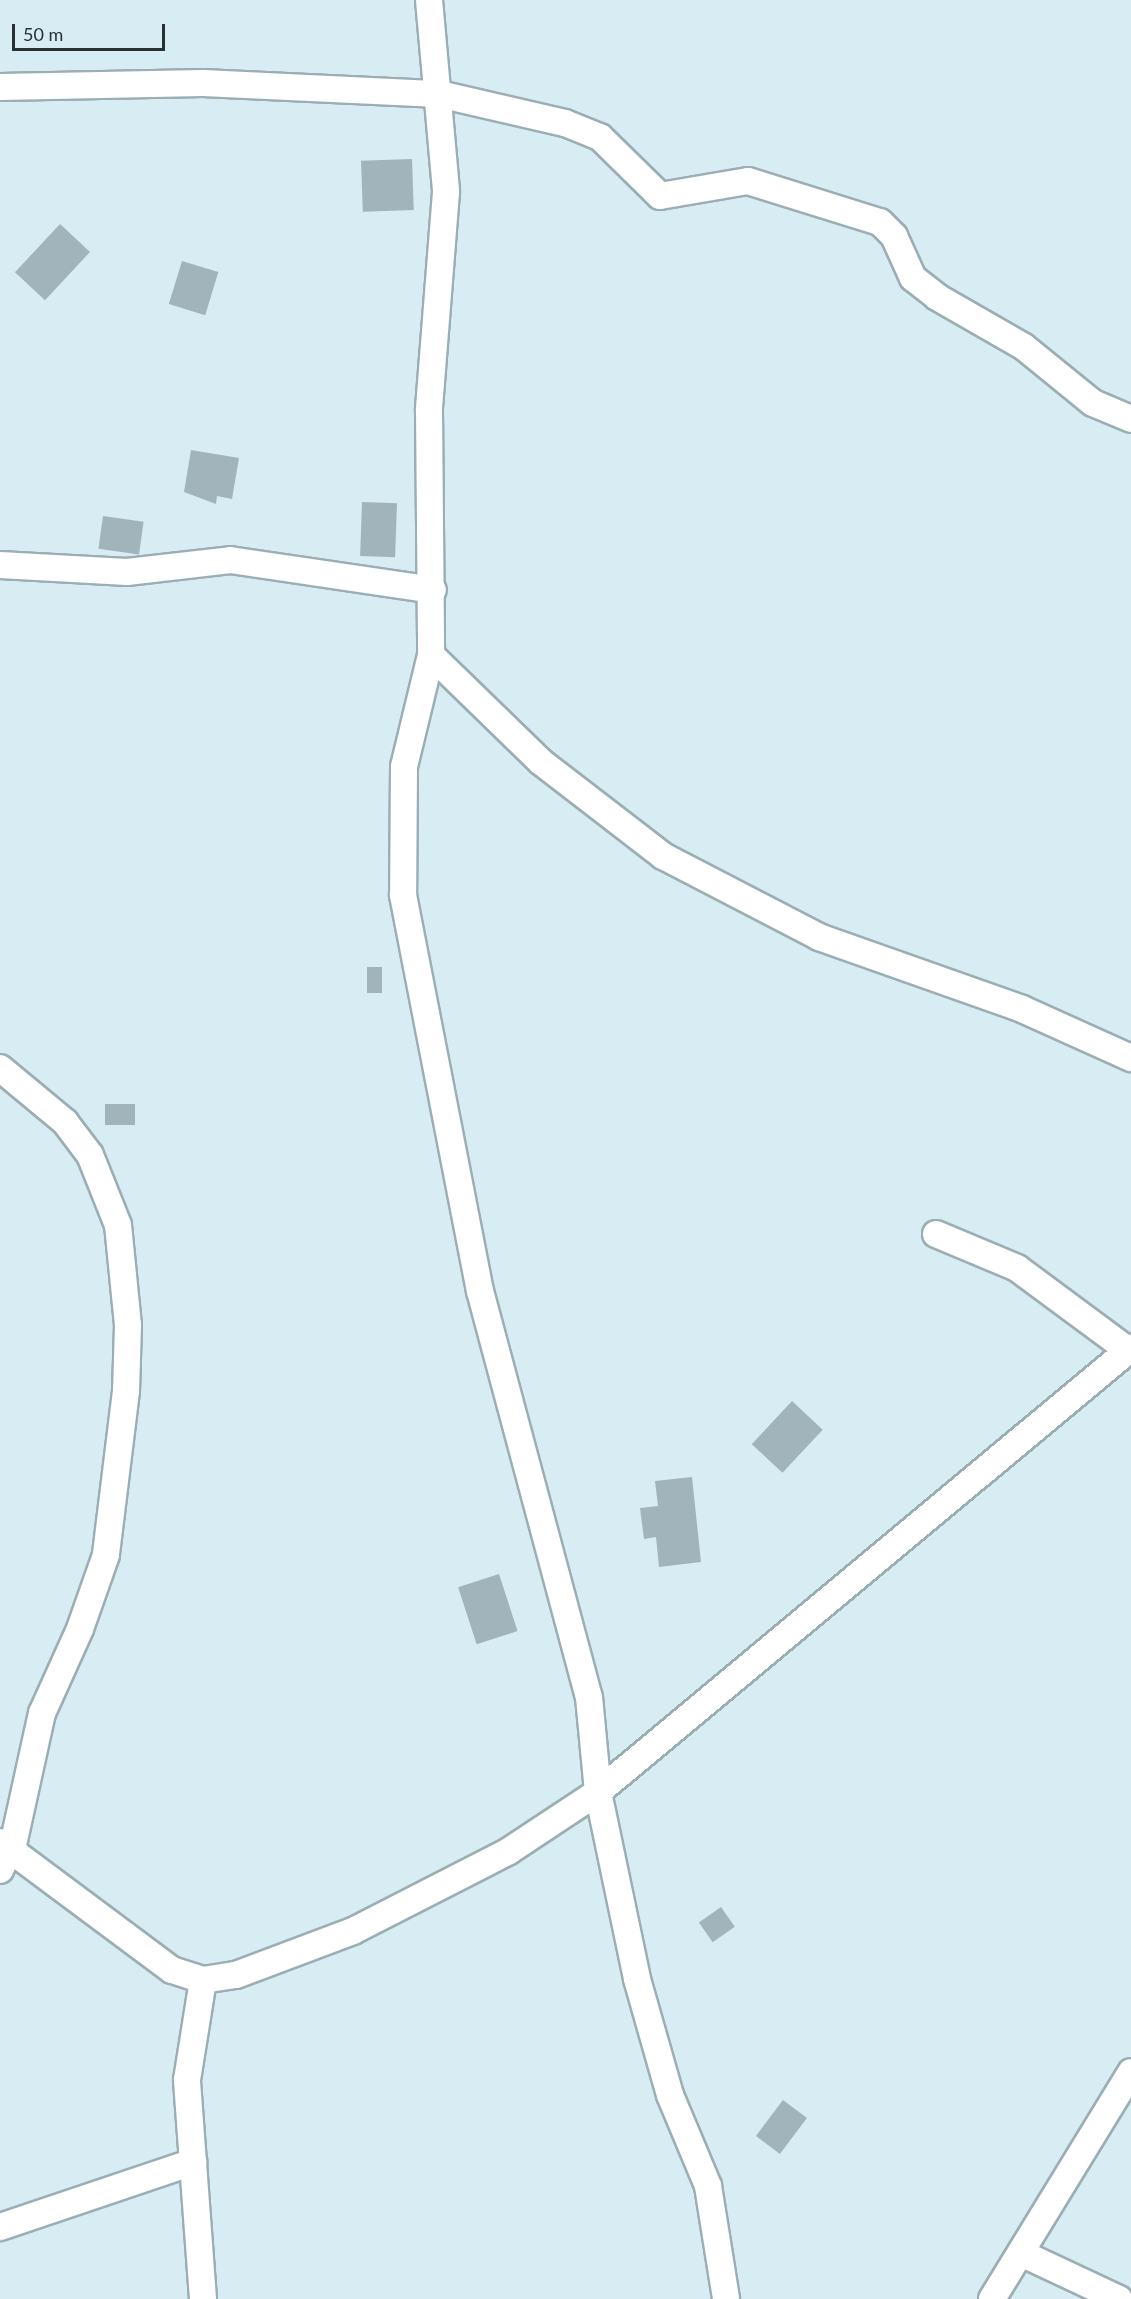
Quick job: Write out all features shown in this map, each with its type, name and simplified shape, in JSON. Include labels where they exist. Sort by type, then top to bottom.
[{"type":"street","points":[[429,0],[446,192],[429,410],[433,590],[431,655],[404,767],[403,895],[480,1292],[590,1697],[598,1792],[653,2040],[708,2186],[726,2299]]},
{"type":"street","points":[[0,87],[203,83],[439,94],[565,123],[600,137],[660,196],[748,181],[880,222],[894,236],[913,278],[937,297],[1024,347],[1093,403],[1131,419]]},
{"type":"street","points":[[0,565],[128,572],[230,560],[433,590]]},
{"type":"street","points":[[431,655],[541,762],[663,856],[819,937],[1022,1009],[1131,1058]]},
{"type":"street","points":[[0,1068],[65,1122],[90,1155],[118,1225],[128,1324],[106,1555],[80,1629],[42,1713],[6,1853],[172,1970],[203,1980],[236,1975],[353,1931],[509,1851],[598,1792],[1130,1349],[1017,1268],[936,1234]]},
{"type":"street","points":[[203,1980],[188,2080],[203,2299]]},
{"type":"street","points":[[992,2299],[1023,2254],[1131,2072]]},
{"type":"street","points":[[0,2227],[193,2162]]},
{"type":"street","points":[[1023,2254],[1119,2299]]},
{"type":"building","points":[[412,159],[414,210],[363,212],[361,161]]},
{"type":"building","points":[[60,224],[90,252],[45,300],[15,272]]},
{"type":"building","points":[[182,261],[218,272],[205,315],[169,304]]},
{"type":"building","points":[[191,450],[239,458],[232,499],[217,496],[216,504],[184,492]]},
{"type":"building","points":[[362,502],[397,503],[395,557],[360,556]]},
{"type":"building","points":[[103,516],[144,522],[139,554],[98,549]]},
{"type":"building","points":[[367,967],[382,967],[382,993],[367,993]]},
{"type":"building","points":[[105,1104],[135,1104],[135,1125],[105,1125]]},
{"type":"building","points":[[792,1401],[823,1430],[782,1473],[752,1444]]},
{"type":"building","points":[[692,1477],[701,1562],[659,1567],[656,1537],[644,1539],[640,1508],[658,1506],[655,1481]]},
{"type":"building","points":[[499,1574],[518,1631],[477,1644],[458,1587]]},
{"type":"building","points":[[721,1907],[735,1927],[713,1942],[699,1922]]},
{"type":"building","points":[[783,2100],[807,2118],[780,2154],[756,2136]]}]
